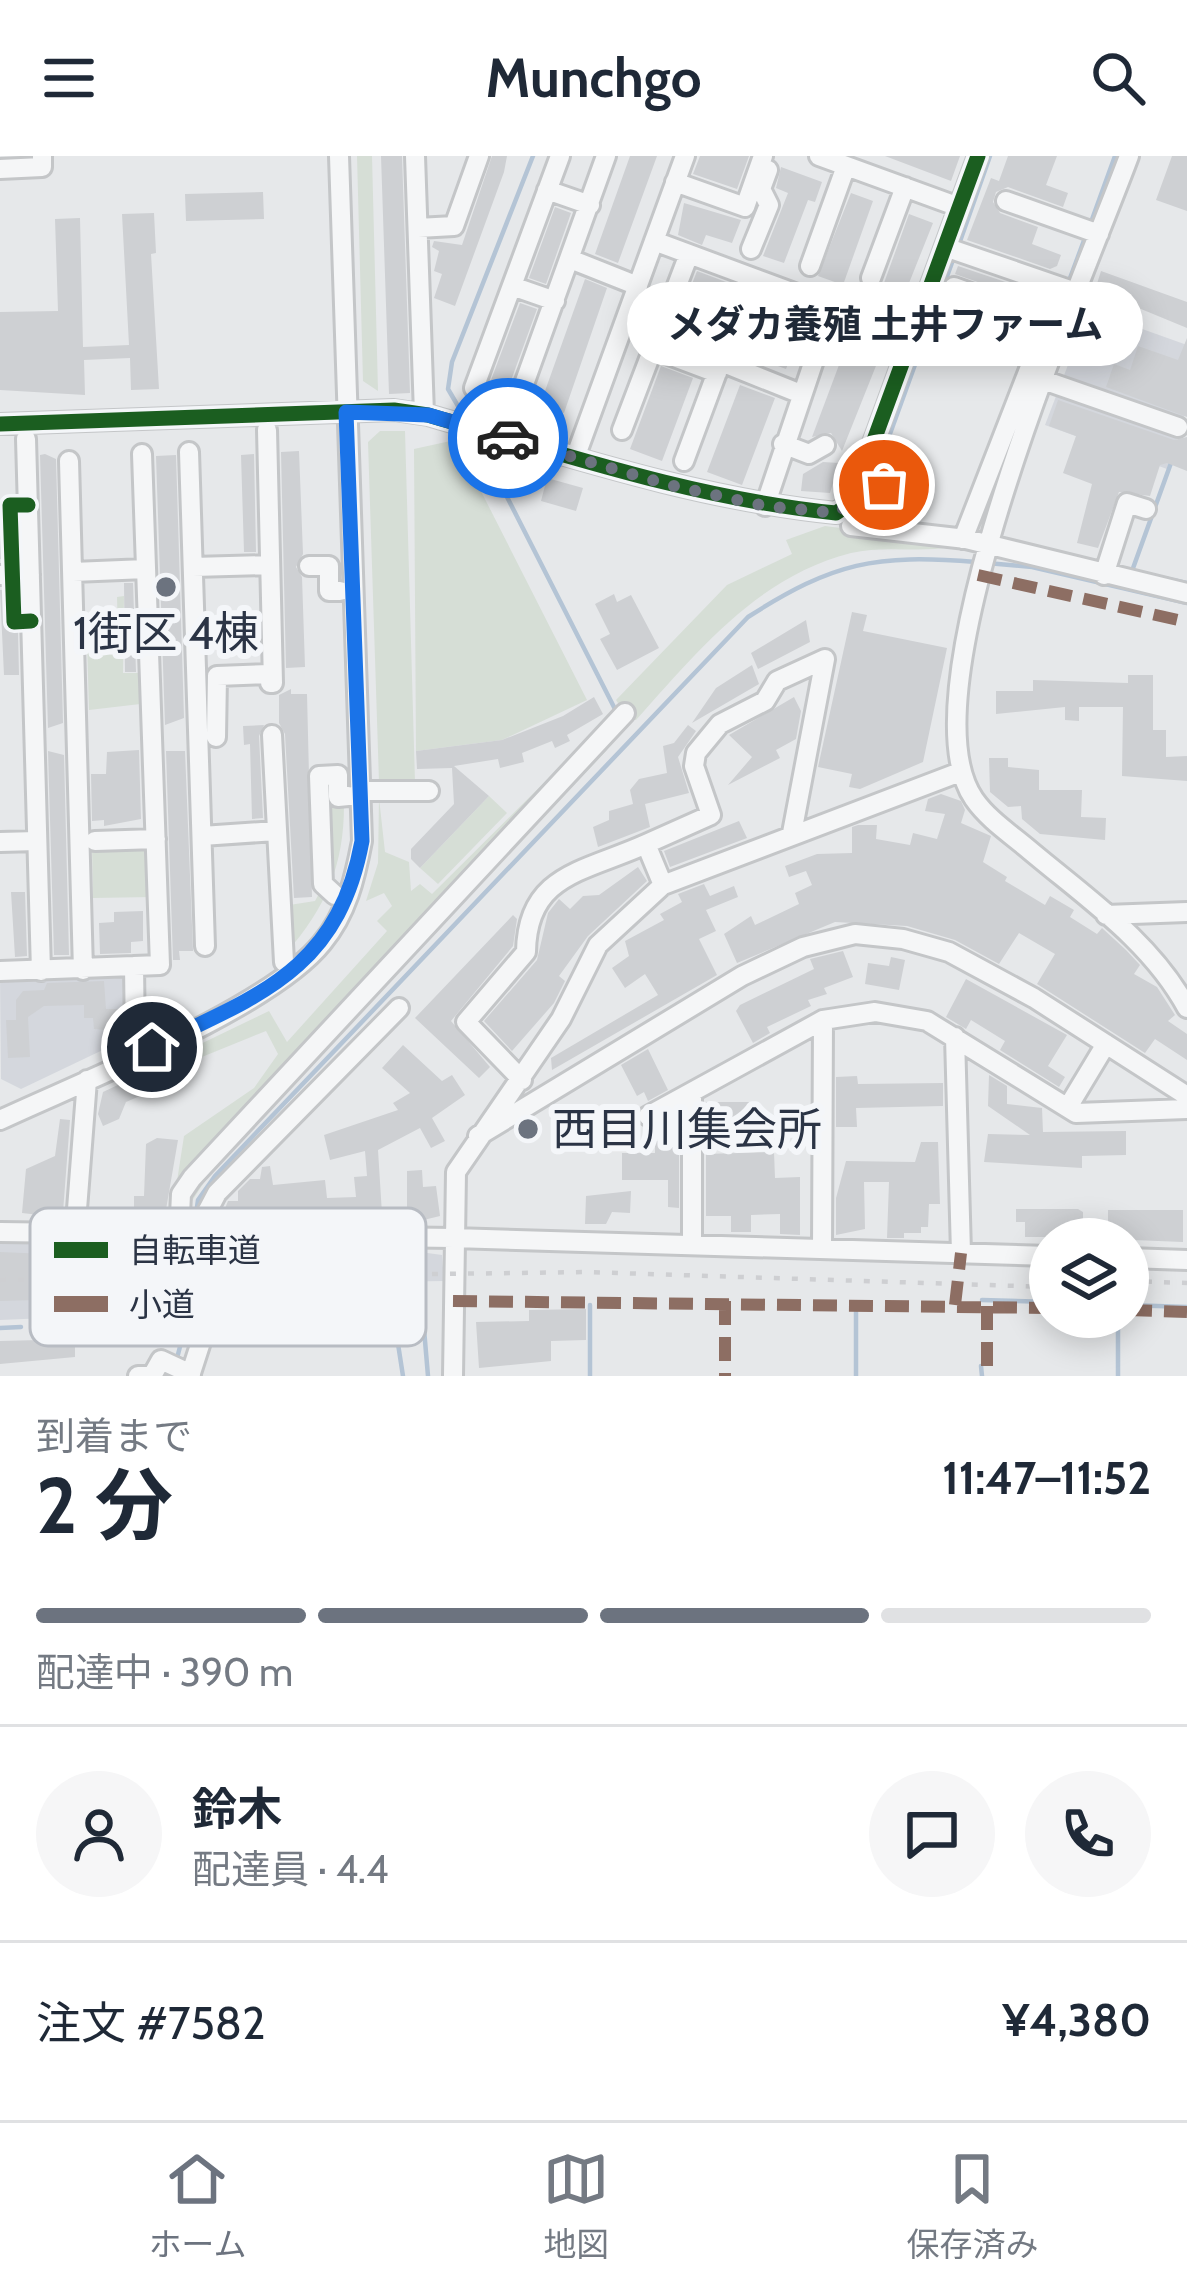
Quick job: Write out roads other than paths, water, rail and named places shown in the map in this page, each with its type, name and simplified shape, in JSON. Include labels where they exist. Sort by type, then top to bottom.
[{"type":"street","points":[[0,169],[42,167],[42,156]]},
{"type":"street","points":[[0,1120],[275,986],[320,946],[354,882],[362,841],[354,793],[344,592],[346,412],[339,156]]},
{"type":"street","points":[[416,156],[424,414]]},
{"type":"street","points":[[418,228],[454,226],[479,156]]},
{"type":"street","points":[[517,403],[474,388],[560,156]]},
{"type":"street","points":[[505,437],[606,156]]},
{"type":"street","points":[[575,458],[685,156]]},
{"type":"street","points":[[675,182],[745,207],[763,156]]},
{"type":"street","points":[[751,249],[769,205],[761,189],[772,156]]},
{"type":"street","points":[[819,156],[959,207]]},
{"type":"street","points":[[0,424],[346,412],[424,414],[765,506],[836,513],[870,481],[953,250],[959,207],[978,156]]},
{"type":"street","points":[[810,266],[846,166]]},
{"type":"street","points":[[1118,168],[1055,323],[975,549],[956,732],[960,772],[986,813],[1147,950],[1187,1008]]},
{"type":"street","points":[[871,278],[905,187]]},
{"type":"street","points":[[548,190],[590,205]]},
{"type":"street","points":[[1006,201],[1092,232]]},
{"type":"street","points":[[654,241],[832,307],[765,506]]},
{"type":"street","points":[[953,250],[1070,290]]},
{"type":"street","points":[[622,430],[689,254]]},
{"type":"street","points":[[570,259],[638,286]]},
{"type":"street","points":[[684,461],[752,278]]},
{"type":"street","points":[[512,286],[555,301]]},
{"type":"street","points":[[954,287],[1055,323]]},
{"type":"street","points":[[975,549],[1046,380],[1055,323]]},
{"type":"street","points":[[653,350],[801,394]]},
{"type":"street","points":[[1046,380],[1178,427]]},
{"type":"street","points":[[216,737],[217,676],[270,674],[271,683],[267,430]]},
{"type":"street","points":[[26,439],[41,971]]},
{"type":"street","points":[[783,444],[809,454],[825,445]]},
{"type":"street","points":[[189,452],[206,946]]},
{"type":"street","points":[[0,971],[160,965],[142,454]]},
{"type":"street","points":[[69,461],[83,970]]},
{"type":"street","points":[[1112,569],[1127,503],[1146,509]]},
{"type":"street","points":[[851,526],[1112,569],[1187,593]]},
{"type":"street","points":[[193,567],[270,565]]},
{"type":"street","points":[[309,566],[328,566],[329,592],[344,592]]},
{"type":"street","points":[[73,572],[146,569]]},
{"type":"street","points":[[0,575],[30,575]]},
{"type":"street","points":[[523,1080],[466,1022],[526,952],[526,916],[538,896],[711,815],[694,766],[696,753],[721,724],[765,701],[777,680],[825,659],[792,833]]},
{"type":"street","points":[[180,1208],[181,1194],[192,1178],[625,713]]},
{"type":"street","points":[[272,735],[284,962]]},
{"type":"street","points":[[453,1376],[456,1172],[476,1137],[523,1080],[598,945],[663,885],[960,772]]},
{"type":"street","points":[[334,895],[322,884],[319,776],[338,775],[338,796],[429,791]]},
{"type":"street","points":[[202,836],[276,831]]},
{"type":"street","points":[[95,841],[156,839]]},
{"type":"street","points":[[0,842],[37,842]]},
{"type":"street","points":[[646,844],[663,885]]},
{"type":"street","points":[[1106,914],[1187,912]]},
{"type":"street","points":[[476,1137],[742,976],[831,937],[903,939],[949,952],[1187,1096]]},
{"type":"street","points":[[134,966],[135,1039]]},
{"type":"street","points":[[209,1208],[217,1193],[399,1008]]},
{"type":"street","points":[[648,1116],[823,1020],[845,1013],[908,1015],[955,1037],[1076,1113],[1187,1109]]},
{"type":"street","points":[[822,1249],[823,1020]]},
{"type":"street","points":[[955,1037],[961,1253]]},
{"type":"street","points":[[1070,1102],[1106,1044]]},
{"type":"street","points":[[77,1208],[87,1080]]},
{"type":"street","points":[[692,1092],[692,1245]]},
{"type":"street","points":[[0,1232],[30,1233]]},
{"type":"street","points":[[426,1238],[1029,1255]]},
{"type":"street","points":[[1149,1259],[1187,1260]]},
{"type":"street","points":[[138,1376],[152,1376],[164,1361],[189,1374]]},
{"type":"waterway","points":[[465,418],[448,389],[452,362],[533,156]]},
{"type":"waterway","points":[[958,247],[990,156]]},
{"type":"waterway","points":[[1090,225],[1115,156]]},
{"type":"waterway","points":[[1069,281],[1086,235]]},
{"type":"waterway","points":[[914,525],[862,511],[954,257]]},
{"type":"waterway","points":[[477,438],[616,711]]},
{"type":"waterway","points":[[1132,571],[1171,463]]},
{"type":"waterway","points":[[197,1208],[215,1176],[748,617],[806,584],[856,566],[910,559],[976,562]]},
{"type":"waterway","points":[[987,563],[1032,567],[1187,603]]},
{"type":"waterway","points":[[1163,578],[1187,583]]},
{"type":"waterway","points":[[982,1300],[1029,1301]]},
{"type":"waterway","points":[[590,1305],[590,1376]]},
{"type":"waterway","points":[[1149,1306],[1187,1307]]},
{"type":"waterway","points":[[856,1312],[856,1376]]},
{"type":"waterway","points":[[0,1328],[21,1327]]},
{"type":"waterway","points":[[1118,1338],[1118,1376]]},
{"type":"waterway","points":[[176,1362],[180,1346]]},
{"type":"waterway","points":[[398,1346],[403,1376]]},
{"type":"waterway","points":[[425,1346],[428,1376]]},
{"type":"waterway","points":[[981,1366],[982,1376]]},
{"type":"railway","points":[[426,1274],[587,1272],[1029,1286]]},
{"type":"railway","points":[[0,1280],[30,1280]]},
{"type":"railway","points":[[1149,1282],[1187,1283]]},
{"type":"place","name":"メダカ養殖 土井ファーム","points":[[884,485]]},
{"type":"place","name":"1街区 4棟","points":[[166,587]]},
{"type":"place","name":"西目川集会所","points":[[528,1129]]}]
